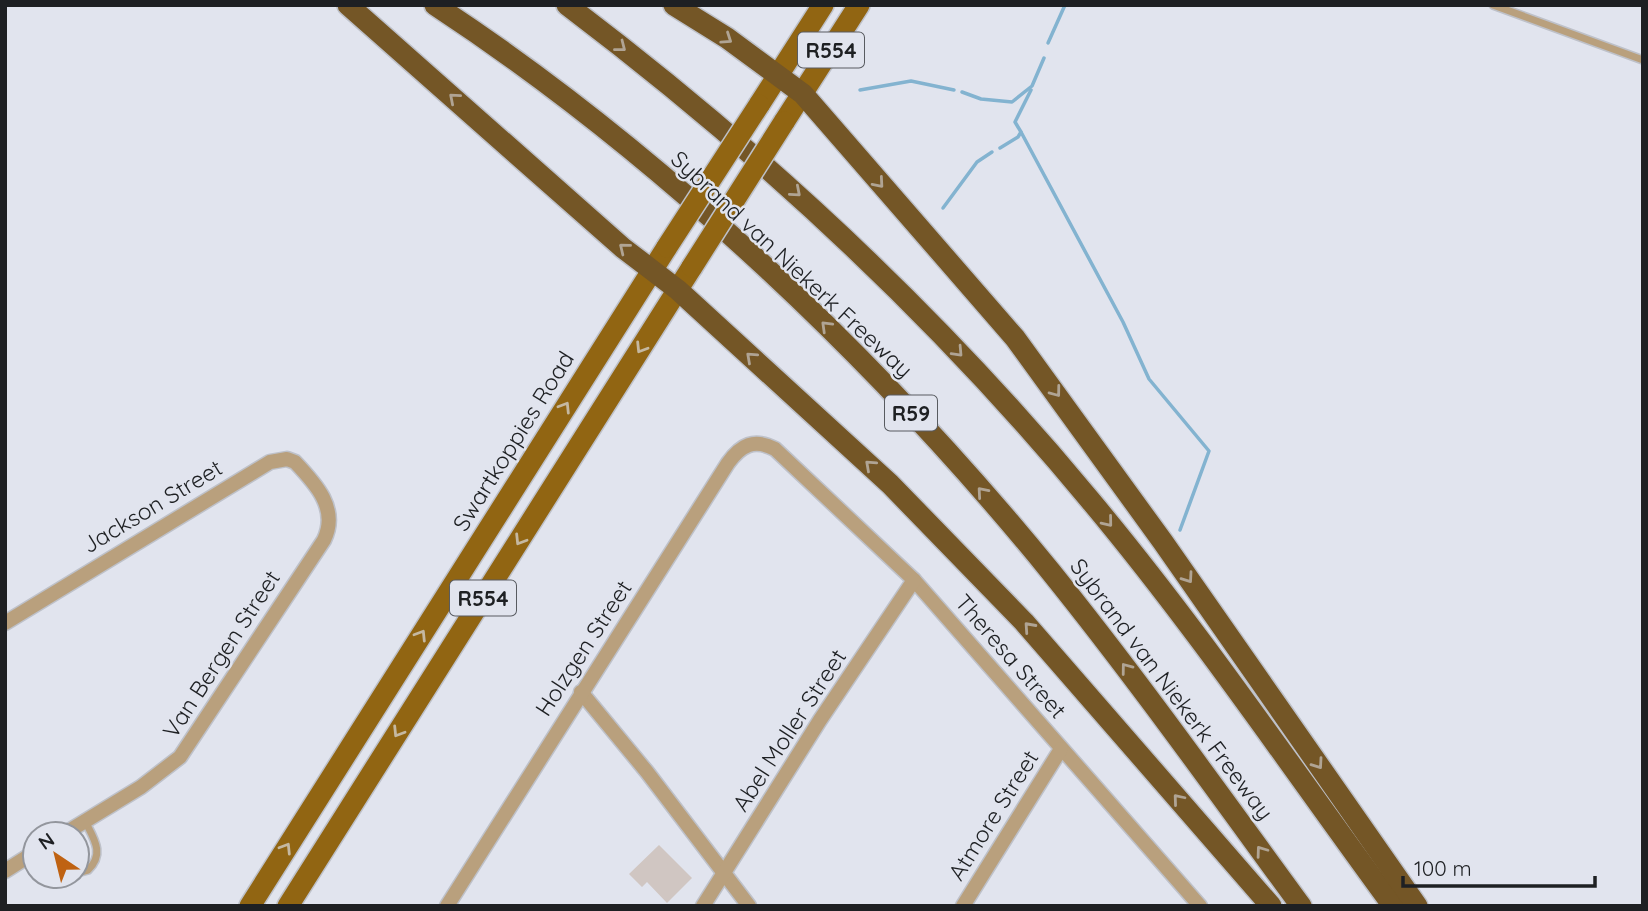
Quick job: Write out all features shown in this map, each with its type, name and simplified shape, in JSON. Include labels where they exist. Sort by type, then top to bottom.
[{"type":"highway","points":[[348,5],[678,290],[890,484],[947,540],[1047,647],[1271,906]]},
{"type":"highway","name":"Sybrand van Niekerk Freeway","points":[[435,5],[645,162],[774,276],[891,392],[945,449],[1070,596],[1301,906]]},
{"type":"highway","name":"Sybrand van Niekerk Freeway","points":[[567,5],[704,111],[803,198],[867,258],[988,384],[1134,555],[1393,906]]},
{"type":"highway","points":[[674,5],[727,38],[803,94],[1042,374],[1417,906]]},
{"type":"main road","name":"Swartkoppies Road","points":[[250,906],[651,269],[823,5]]},
{"type":"main road","name":"R554","points":[[288,906],[859,5]]},
{"type":"street","name":"Holzgen Street","points":[[447,906],[581,692],[738,450],[755,443],[775,449]]},
{"type":"street","name":"Theresa Street","points":[[775,449],[914,580],[1200,906]]},
{"type":"street","name":"Jackson Street","points":[[5,623],[270,462],[287,459],[295,462],[319,491]]},
{"type":"street","name":"Van Bergen Street","points":[[87,820],[160,774],[193,741],[324,540],[331,520],[319,491]]},
{"type":"street","name":"Abel Moller Street","points":[[703,906],[820,720],[914,580]]},
{"type":"street","points":[[581,692],[749,906]]},
{"type":"street","name":"Atmore Street","points":[[963,906],[1062,748]]},
{"type":"street","points":[[5,871],[21,861]]},
{"type":"lane","points":[[1493,5],[1643,60]]},
{"type":"lane","points":[[91,832],[98,845],[98,855],[91,866]]},
{"type":"building","points":[[659,845],[692,878],[667,903],[647,882],[642,887],[629,874]]},
{"type":"waterway","points":[[1048,43],[1065,5]]},
{"type":"waterway","points":[[962,92],[981,99],[1012,102],[1032,86],[1044,58]]},
{"type":"waterway","points":[[860,90],[911,81],[954,90]]},
{"type":"waterway","points":[[1000,148],[1018,137],[1021,132],[1015,122],[1031,90]]},
{"type":"waterway","points":[[1021,132],[1123,322],[1149,379],[1209,451],[1180,530]]},
{"type":"waterway","points":[[943,208],[977,162],[992,152]]}]
